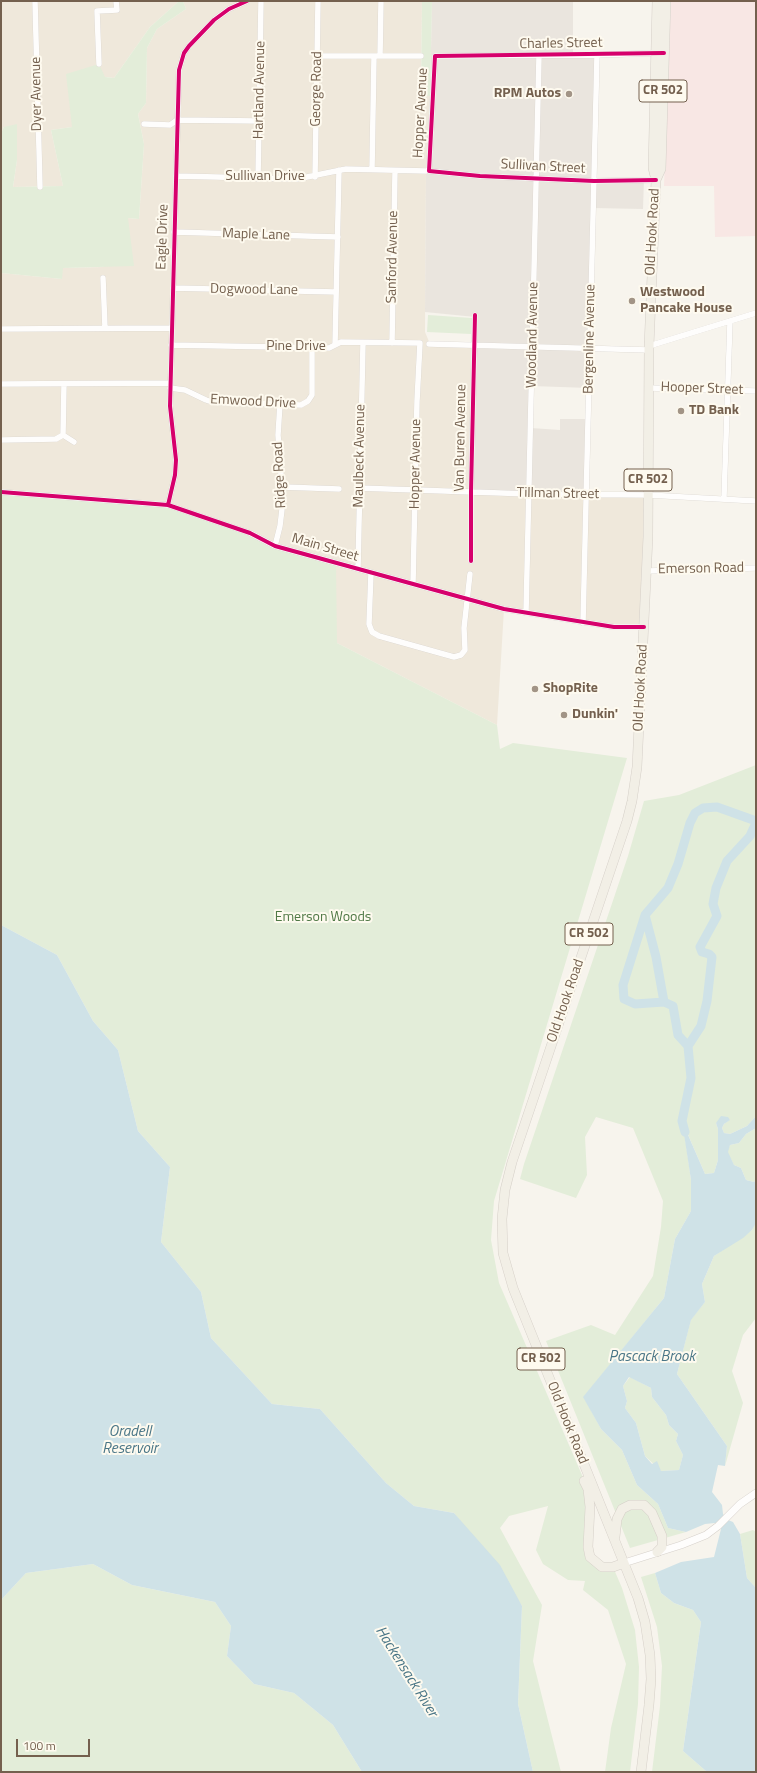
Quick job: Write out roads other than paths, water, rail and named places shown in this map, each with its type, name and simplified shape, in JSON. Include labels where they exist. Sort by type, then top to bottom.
[{"type":"main road","name":"Old Hook Road","points":[[641,1772],[649,1705],[650,1655],[642,1610],[513,1288],[503,1252],[503,1212],[505,1190],[512,1162],[627,821],[632,801],[637,767],[647,571],[649,348],[656,180],[661,169],[660,53],[657,1]]},
{"type":"main road","name":"Old Hook Road","points":[[660,53],[666,1]]},
{"type":"main road","points":[[567,1424],[576,1459],[588,1489],[590,1507],[588,1547],[590,1557],[602,1567],[612,1567],[624,1563]]},
{"type":"main road","points":[[615,1542],[617,1519],[620,1512],[625,1506],[639,1504],[648,1508],[652,1513],[662,1536],[662,1546],[657,1552]]},
{"type":"street","name":"Dyer Avenue","points":[[35,1],[40,187]]},
{"type":"street","points":[[99,64],[98,11],[117,10],[116,1]]},
{"type":"street","name":"Eagle Drive","points":[[168,505],[175,475],[176,460],[171,420],[170,386],[179,70],[184,53],[214,20],[229,9],[247,1]]},
{"type":"street","name":"Hartland Avenue","points":[[258,179],[261,1]]},
{"type":"street","name":"George Road","points":[[315,177],[318,1]]},
{"type":"street","points":[[372,169],[381,1]]},
{"type":"street","name":"Charles Street","points":[[435,56],[539,56],[660,53]]},
{"type":"street","name":"Bergenline Avenue","points":[[583,623],[597,55]]},
{"type":"street","points":[[317,56],[422,56]]},
{"type":"street","name":"Hopper Avenue","points":[[428,171],[435,56]]},
{"type":"street","name":"Woodland Avenue","points":[[526,613],[539,56]]},
{"type":"street","points":[[144,124],[170,125],[177,120],[259,121]]},
{"type":"street","name":"Sullivan Drive","points":[[176,176],[297,179],[315,177],[339,170],[355,168],[395,171],[428,171]]},
{"type":"street","points":[[335,345],[339,170]]},
{"type":"street","name":"Sanford Avenue","points":[[392,343],[395,171]]},
{"type":"street","name":"Sullivan Street","points":[[428,171],[594,181],[656,180]]},
{"type":"street","name":"Maple Lane","points":[[174,232],[338,237]]},
{"type":"street","points":[[103,278],[105,328]]},
{"type":"street","name":"Dogwood Lane","points":[[172,288],[336,292]]},
{"type":"street","points":[[430,344],[649,348],[756,313]]},
{"type":"street","name":"Van Buren Avenue","points":[[471,561],[475,315]]},
{"type":"street","points":[[724,498],[730,321]]},
{"type":"street","points":[[1,329],[172,328]]},
{"type":"street","name":"Pine Drive","points":[[171,345],[329,348],[341,342],[420,343]]},
{"type":"street","name":"Maulbeck Avenue","points":[[358,569],[363,342]]},
{"type":"street","name":"Hopper Avenue","points":[[413,584],[420,343]]},
{"type":"street","name":"Emwood Drive","points":[[1,384],[170,386],[185,390],[212,402],[301,405],[311,398],[312,348]]},
{"type":"street","points":[[63,435],[64,384]]},
{"type":"street","name":"Hooper Street","points":[[648,388],[756,391]]},
{"type":"street","name":"Ridge Road","points":[[275,546],[282,512],[283,487],[278,446],[280,404]]},
{"type":"street","points":[[1,440],[56,439],[63,435]]},
{"type":"street","points":[[63,435],[74,442]]},
{"type":"street","points":[[283,487],[339,489]]},
{"type":"street","name":"Tillman Street","points":[[359,488],[529,494],[648,495],[724,498],[756,501]]},
{"type":"street","name":"Main Street","points":[[1,492],[168,505],[250,533],[275,546],[504,609],[614,627],[644,627]]},
{"type":"street","name":"Emerson Road","points":[[647,571],[756,568]]},
{"type":"street","points":[[371,573],[369,624],[372,632],[379,636],[454,657],[460,655],[465,650],[464,628],[469,599],[470,574]]},
{"type":"street","points":[[624,1563],[706,1535],[718,1526],[740,1504],[756,1493]]},
{"type":"water","name":"Oradell Reservoir","points":[[1,925],[57,955],[93,1021],[118,1050],[138,1131],[170,1167],[161,1242],[201,1292],[211,1338],[272,1404],[320,1409],[386,1483],[414,1506],[454,1513],[500,1565],[522,1606],[518,1704],[533,1772],[362,1772],[333,1725],[294,1693],[254,1684],[227,1656],[231,1626],[215,1602],[132,1585],[93,1564],[26,1573],[1,1600]]},
{"type":"water","points":[[721,1116],[728,1117],[730,1120],[724,1124],[722,1128],[724,1133],[730,1134],[747,1126],[756,1116],[756,1128],[746,1134],[739,1143],[730,1145],[728,1152],[734,1165],[741,1168],[746,1180],[754,1182],[756,1180],[756,1223],[752,1230],[743,1238],[714,1256],[702,1284],[705,1302],[691,1320],[677,1374],[727,1446],[725,1466],[718,1465],[712,1492],[722,1505],[723,1514],[728,1520],[733,1522],[740,1534],[747,1578],[756,1588],[756,1772],[707,1772],[683,1751],[701,1622],[693,1610],[674,1603],[661,1593],[655,1573],[681,1562],[714,1557],[721,1529],[715,1523],[705,1524],[686,1532],[668,1528],[658,1504],[637,1485],[622,1450],[601,1429],[583,1397],[664,1298],[675,1239],[691,1211],[691,1180],[682,1121],[705,1174],[714,1173],[718,1160],[718,1129],[716,1123]],"holes":[[[629,1377],[651,1388],[652,1397],[666,1415],[669,1425],[678,1434],[676,1441],[683,1455],[679,1470],[661,1471],[657,1461],[652,1464],[645,1456],[636,1423],[625,1408],[627,1401],[623,1386]]]},
{"type":"waterway","name":"Pascack Brook","points":[[685,1132],[682,1121],[691,1078],[688,1046],[678,1035],[673,1006],[664,1002],[635,1004],[624,999],[623,985],[645,915],[668,888],[678,864],[690,823],[695,813],[703,808],[717,807],[756,821]]},
{"type":"waterway","name":"Pascack Brook","points":[[688,1046],[701,1026],[707,1001],[712,957],[709,954],[702,952],[700,947],[717,916],[713,904],[716,888],[727,861],[750,836],[756,823]]},
{"type":"waterway","name":"Pascack Brook","points":[[645,915],[656,957],[664,1002]]},
{"type":"place","name":"RPM Autos","points":[[569,94]]},
{"type":"place","name":"Westwood Pancake House","points":[[632,301]]},
{"type":"place","name":"TD Bank","points":[[681,411]]},
{"type":"place","name":"ShopRite","points":[[535,689]]},
{"type":"place","name":"Dunkin'","points":[[564,715]]},
{"type":"park label","name":"Emerson Woods","points":[[323,918]]},
{"type":"water label","name":"Hackensack River","points":[[406,1672]]}]
